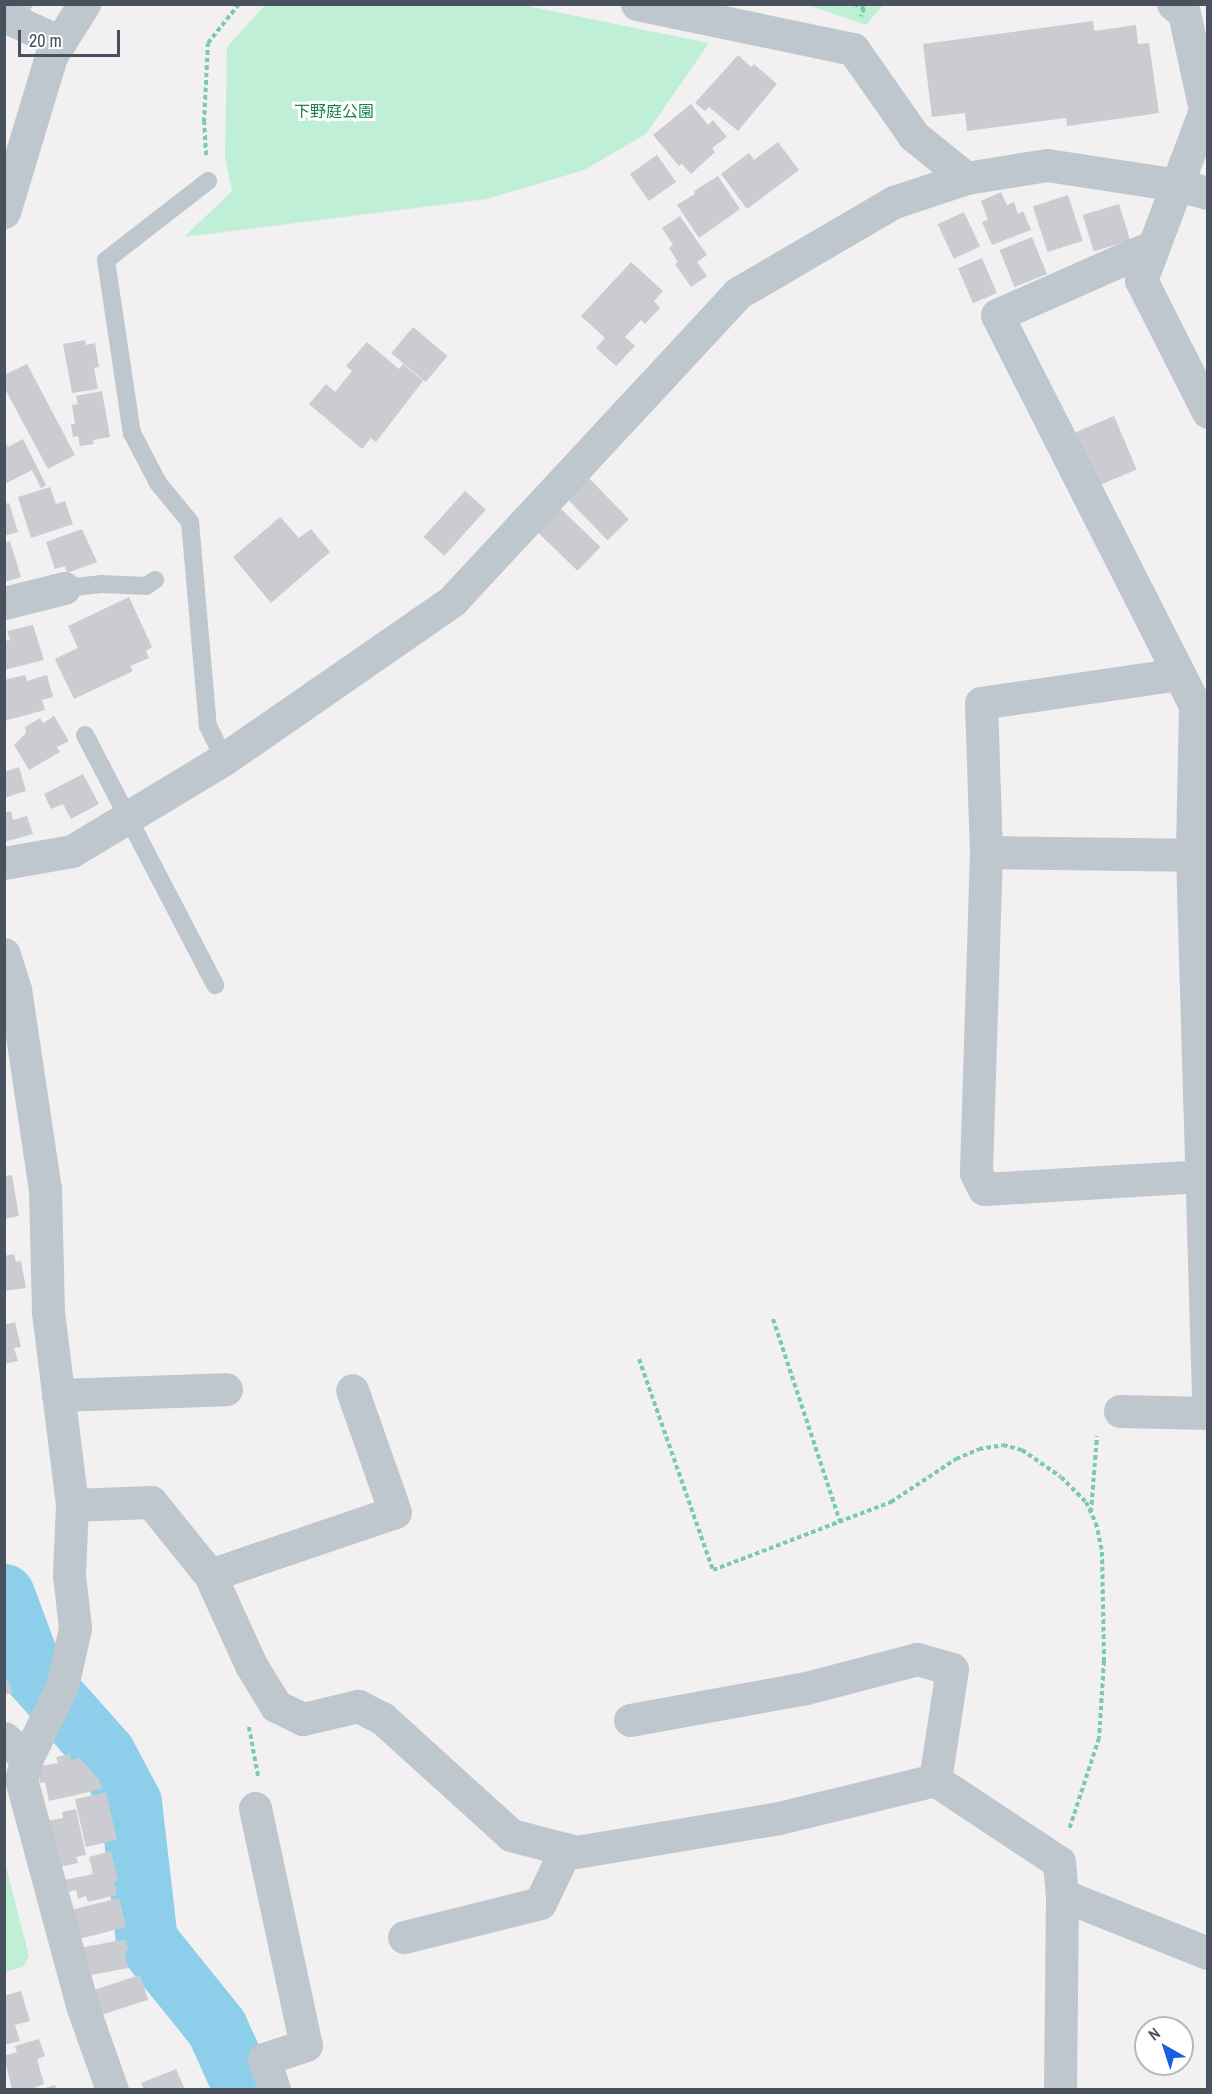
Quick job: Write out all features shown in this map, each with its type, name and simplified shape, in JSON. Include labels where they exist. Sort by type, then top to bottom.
[{"type":"street","points":[[5,208],[51,56],[84,4]]},
{"type":"street","points":[[637,4],[853,49],[914,136],[966,178]]},
{"type":"street","points":[[1173,4],[1184,13],[1205,110],[1193,189],[1151,247],[1141,280],[1208,412]]},
{"type":"street","points":[[4,15],[60,42]]},
{"type":"street","points":[[4,863],[72,851],[224,759],[452,601],[738,293],[894,202],[966,178],[1047,165],[1193,189]]},
{"type":"street","points":[[1151,247],[997,315],[1195,706],[1200,855],[1203,1092],[1201,1176],[1208,1398]]},
{"type":"street","points":[[4,603],[64,588]]},
{"type":"street","points":[[1179,675],[981,702],[986,852],[976,1173],[984,1189],[1201,1176]]},
{"type":"street","points":[[986,852],[1200,855]]},
{"type":"street","points":[[4,954],[15,989],[45,1189],[48,1312],[72,1505],[69,1575],[75,1628],[62,1686],[48,1717],[16,1748],[21,1779],[83,2008],[112,2090]]},
{"type":"street","points":[[58,1395],[226,1389]]},
{"type":"street","points":[[210,1575],[395,1512],[352,1389]]},
{"type":"street","points":[[1120,1411],[1208,1413]]},
{"type":"street","points":[[72,1505],[151,1502],[210,1575],[251,1665],[276,1706],[303,1719],[358,1706],[382,1718],[511,1835],[576,1852],[779,1818],[935,1780],[1059,1862],[1062,1896],[1060,2090]]},
{"type":"street","points":[[630,1720],[806,1688],[916,1659],[952,1669],[935,1780]]},
{"type":"street","points":[[255,1808],[306,2045],[264,2059],[274,2090]]},
{"type":"street","points":[[404,1937],[540,1903],[566,1849]]},
{"type":"street","points":[[1062,1896],[1208,1953]]},
{"type":"lane","points":[[208,181],[106,260],[132,433],[158,483],[190,522],[188,561],[208,726],[224,759]]},
{"type":"lane","points":[[64,588],[101,584],[146,586],[155,580]]},
{"type":"lane","points":[[85,735],[215,985]]},
{"type":"path","points":[[208,181],[204,122],[208,44],[239,4]]},
{"type":"path","points":[[773,1319],[840,1522]]},
{"type":"path","points":[[639,1359],[713,1570],[891,1502],[956,1459],[979,1449],[1004,1445],[1023,1450],[1042,1462],[1086,1502],[1096,1522],[1102,1552],[1104,1661],[1099,1738],[1059,1862]]},
{"type":"path","points":[[1091,1513],[1097,1432],[1111,1413],[1120,1411]]},
{"type":"path","points":[[248,1723],[261,1790],[255,1808]]},
{"type":"green space","name":"下野庭公園","points":[[265,5],[522,5],[709,43],[646,134],[584,170],[487,199],[184,237],[232,191],[225,157],[227,47]]},
{"type":"green space","points":[[808,5],[883,5],[866,25]]},
{"type":"green space","points":[[5,1862],[29,1956],[23,1967],[5,1972]]},
{"type":"building","points":[[6,4],[34,4],[28,15]]},
{"type":"building","points":[[1093,21],[1094,31],[1136,25],[1138,44],[1149,43],[1159,113],[1067,126],[1066,118],[967,131],[965,113],[932,117],[923,44]]},
{"type":"building","points":[[738,55],[751,67],[754,64],[777,84],[738,131],[709,107],[705,111],[695,103]]},
{"type":"building","points":[[691,104],[708,125],[713,120],[727,137],[712,148],[715,152],[691,174],[682,164],[679,166],[653,135]]},
{"type":"building","points":[[778,142],[799,170],[747,209],[721,174],[749,153],[754,160]]},
{"type":"building","points":[[657,155],[676,182],[649,201],[630,174]]},
{"type":"building","points":[[718,176],[740,209],[699,238],[677,205]]},
{"type":"building","points":[[1001,192],[1007,205],[1014,202],[1018,214],[1023,211],[1031,230],[992,245],[982,222],[988,220],[981,201]]},
{"type":"building","points":[[1068,195],[1083,241],[1048,252],[1033,206]]},
{"type":"building","points":[[1119,204],[1130,240],[1094,251],[1083,215]]},
{"type":"building","points":[[964,212],[980,246],[954,259],[938,224]]},
{"type":"building","points":[[680,216],[707,255],[697,262],[707,276],[691,287],[675,264],[678,262],[669,248],[673,245],[662,228]]},
{"type":"building","points":[[1032,237],[1047,274],[1015,287],[1000,250]]},
{"type":"building","points":[[982,258],[997,293],[973,303],[958,268]]},
{"type":"building","points":[[631,262],[663,291],[654,301],[660,308],[645,324],[641,320],[625,337],[635,346],[616,366],[596,348],[605,338],[581,316]]},
{"type":"building","points":[[413,327],[447,356],[426,382],[391,353]]},
{"type":"building","points":[[85,340],[86,345],[95,343],[99,367],[94,368],[98,389],[72,393],[63,344]]},
{"type":"building","points":[[367,342],[399,369],[403,364],[423,381],[376,442],[371,438],[362,449],[309,404],[326,384],[335,392],[352,371],[346,366]]},
{"type":"building","points":[[27,364],[75,455],[48,469],[4,387],[4,375]]},
{"type":"building","points":[[102,391],[110,437],[93,440],[94,444],[80,446],[78,436],[73,437],[71,424],[75,424],[72,405],[78,404],[76,396]]},
{"type":"building","points":[[1114,416],[1137,469],[1096,487],[1073,433]]},
{"type":"building","points":[[23,439],[46,485],[41,488],[32,470],[5,484],[5,441],[8,447]]},
{"type":"building","points":[[588,477],[629,519],[607,540],[566,498]]},
{"type":"building","points":[[50,487],[56,504],[65,501],[73,524],[31,538],[18,497]]},
{"type":"building","points":[[465,491],[486,510],[444,556],[424,537]]},
{"type":"building","points":[[9,503],[18,532],[4,536],[4,504]]},
{"type":"building","points":[[558,506],[600,547],[578,571],[535,530]]},
{"type":"building","points":[[280,517],[299,538],[311,529],[330,552],[271,603],[233,557]]},
{"type":"building","points":[[82,529],[97,562],[67,573],[65,566],[55,569],[46,542]]},
{"type":"building","points":[[10,541],[21,577],[4,582],[4,543]]},
{"type":"building","points":[[129,597],[152,647],[146,651],[149,658],[130,666],[133,671],[74,699],[55,659],[78,648],[68,626]]},
{"type":"building","points":[[33,625],[44,660],[4,670],[4,641],[10,640],[7,631]]},
{"type":"building","points":[[25,675],[27,681],[47,675],[53,697],[42,700],[45,710],[4,721],[4,680]]},
{"type":"building","points":[[54,716],[69,741],[57,747],[60,752],[29,770],[14,745],[26,733],[25,727],[40,718],[43,723]]},
{"type":"building","points":[[19,767],[26,791],[4,798],[4,772]]},
{"type":"building","points":[[83,774],[99,804],[71,819],[63,804],[51,809],[44,794]]},
{"type":"building","points":[[11,811],[13,820],[27,816],[33,834],[4,842],[4,813]]},
{"type":"building","points":[[12,1175],[19,1216],[4,1219],[4,1176]]},
{"type":"building","points":[[14,1254],[16,1262],[21,1261],[26,1288],[4,1291],[4,1256]]},
{"type":"building","points":[[15,1322],[21,1347],[14,1348],[18,1361],[4,1364],[4,1325]]},
{"type":"building","points":[[4,1673],[13,1692],[4,1695]]},
{"type":"building","points":[[70,1754],[71,1760],[80,1758],[100,1781],[102,1789],[49,1801],[45,1782],[40,1783],[37,1767],[58,1763],[56,1757]]},
{"type":"building","points":[[106,1792],[117,1840],[86,1847],[75,1799]]},
{"type":"building","points":[[76,1809],[86,1855],[76,1857],[78,1863],[55,1868],[45,1821],[63,1818],[62,1812]]},
{"type":"building","points":[[111,1851],[118,1881],[114,1882],[117,1895],[88,1902],[86,1896],[78,1899],[76,1890],[62,1893],[59,1881],[93,1874],[89,1857]]},
{"type":"building","points":[[119,1898],[126,1927],[73,1940],[66,1911]]},
{"type":"building","points":[[126,1939],[128,1950],[125,1951],[128,1968],[86,1976],[80,1948]]},
{"type":"building","points":[[140,1975],[148,2000],[96,2017],[88,1992]]},
{"type":"building","points":[[21,1991],[30,2021],[15,2025],[20,2041],[4,2045],[4,1996]]},
{"type":"building","points":[[39,2039],[45,2056],[37,2059],[44,2084],[28,2090],[12,2090],[4,2056],[17,2052],[15,2046]]},
{"type":"building","points":[[176,2069],[185,2090],[144,2090],[141,2083]]},
{"type":"building","points":[[55,2085],[57,2090],[43,2090],[43,2089]]},
{"type":"waterway","points":[[4,1595],[33,1673],[105,1754],[131,1803],[147,1941],[217,2028],[245,2090]]}]
